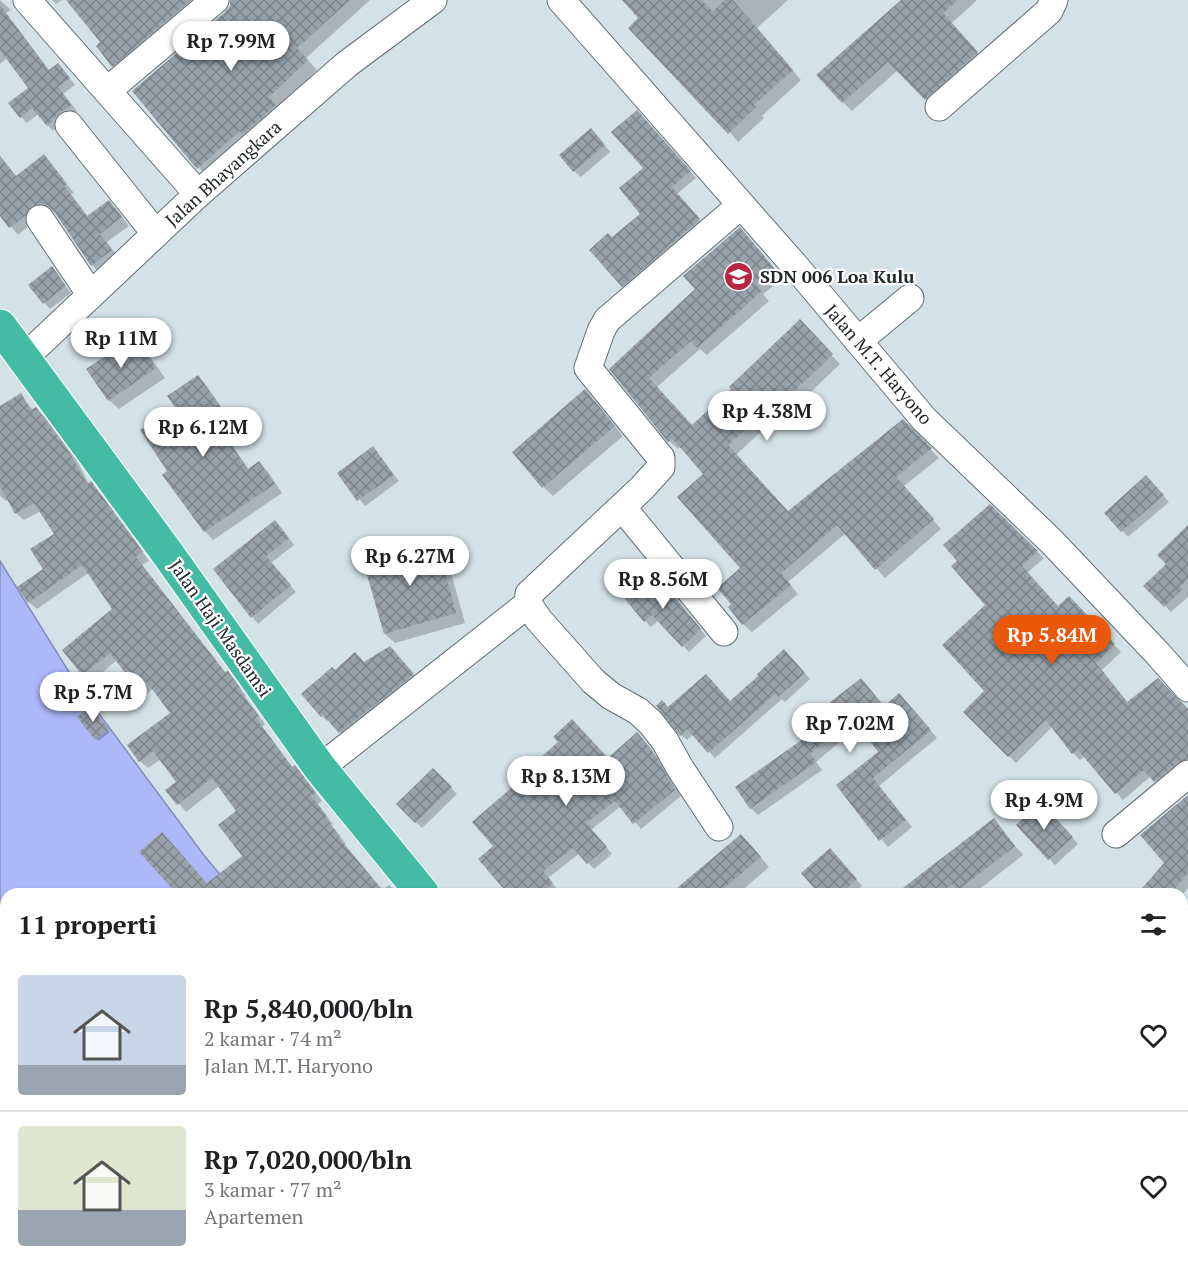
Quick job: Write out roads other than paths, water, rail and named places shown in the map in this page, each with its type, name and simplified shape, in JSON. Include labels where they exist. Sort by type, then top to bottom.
[{"type":"highway","name":"Jalan Haji Masdamsi","points":[[0,326],[165,550],[320,768],[418,888]]},
{"type":"street","points":[[27,0],[198,194]]},
{"type":"street","points":[[107,91],[215,0]]},
{"type":"street","name":"Jalan Bhayangkara","points":[[23,358],[198,194],[347,64],[433,0]]},
{"type":"street","name":"Jalan M.T. Haryono","points":[[561,0],[858,340],[924,419],[1052,542],[1188,688]]},
{"type":"street","points":[[939,107],[1049,11],[1054,0]]},
{"type":"street","points":[[69,125],[156,234]]},
{"type":"street","points":[[719,827],[665,741],[651,723],[638,711],[611,696],[593,681],[538,620],[528,604],[529,594],[661,467],[661,458],[588,368],[600,331],[607,320],[634,294],[676,263],[741,205]]},
{"type":"street","points":[[40,219],[92,295]]},
{"type":"street","points":[[858,340],[910,298]]},
{"type":"street","points":[[622,507],[724,632]]},
{"type":"street","points":[[320,768],[528,604]]},
{"type":"street","points":[[1116,834],[1188,774]]},
{"type":"water","points":[[0,561],[74,680],[203,854],[231,888],[0,888]]},
{"type":"place","name":"SDN 006 Loa Kulu","points":[[739,276]]}]
